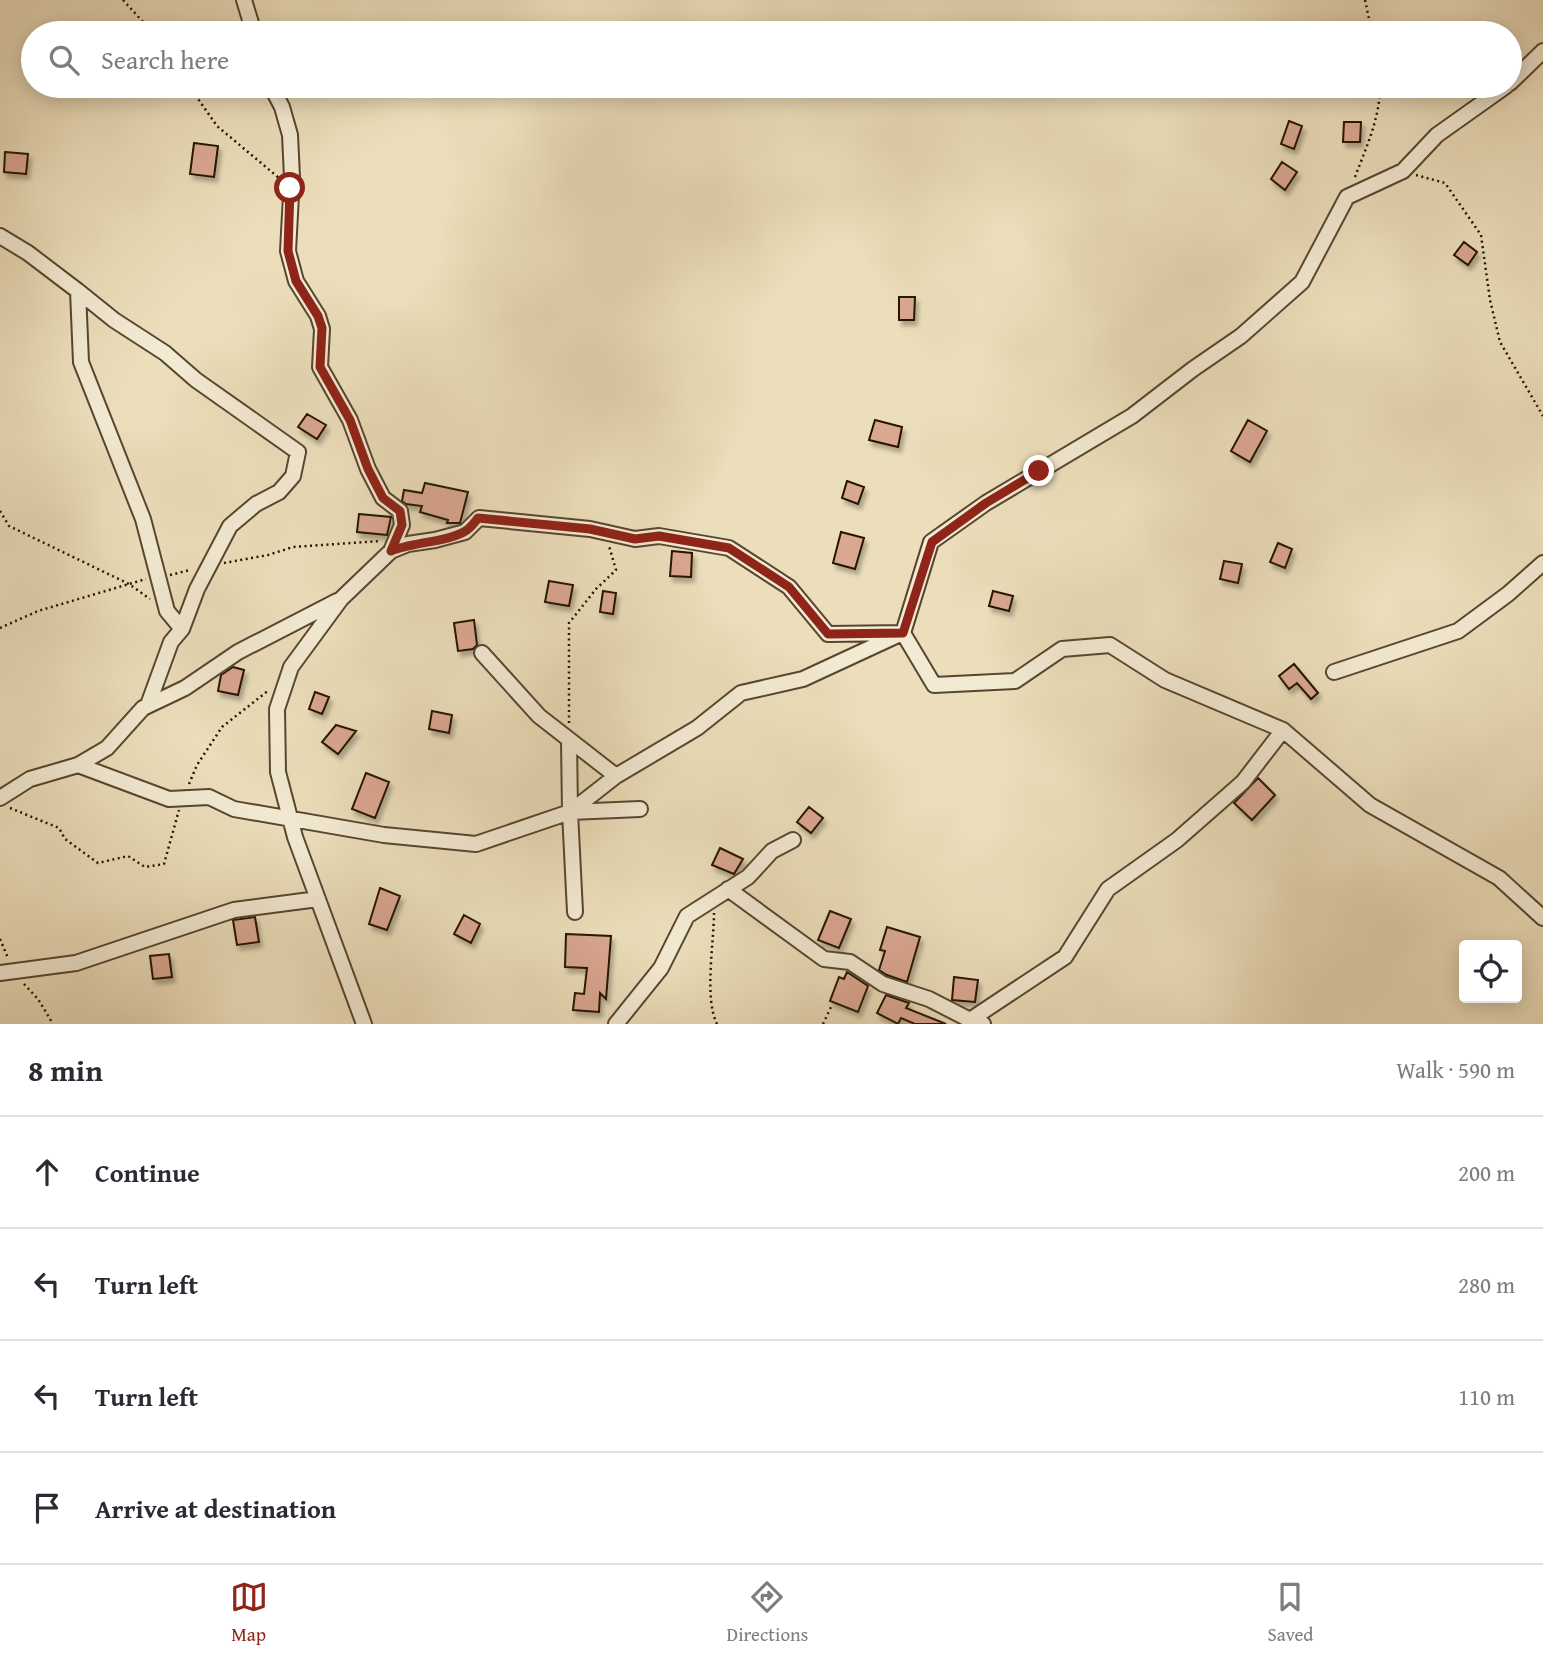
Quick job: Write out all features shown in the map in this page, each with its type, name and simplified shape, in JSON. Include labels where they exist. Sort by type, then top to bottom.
[{"type":"street","points":[[244,0],[250,21]]},
{"type":"street","points":[[1522,71],[1543,51]]},
{"type":"street","points":[[277,98],[290,135],[288,251],[296,281],[318,316],[322,328],[320,367],[350,420],[368,469],[383,498],[400,511],[402,525],[391,551]]},
{"type":"street","points":[[570,813],[616,776],[697,728],[741,693],[803,678],[903,633],[932,542],[986,503],[1132,416],[1193,369],[1241,337],[1302,282],[1347,197],[1403,171],[1437,135],[1489,98]]},
{"type":"street","points":[[0,236],[28,253],[114,320],[165,353],[196,380],[298,452],[293,477],[279,492],[256,504],[230,526],[197,590],[182,629],[171,642],[148,705]]},
{"type":"street","points":[[78,291],[81,362],[143,519],[167,611],[182,629]]},
{"type":"street","points":[[364,1024],[290,819],[278,772],[277,709],[291,667],[341,599],[391,551],[408,544],[435,540],[465,531],[478,518],[635,539],[659,536],[729,548],[789,587],[828,634],[903,633]]},
{"type":"street","points":[[1334,671],[1458,631],[1543,564]]},
{"type":"street","points":[[0,798],[30,779],[78,765],[107,748],[143,708],[185,688],[238,652],[341,599]]},
{"type":"street","points":[[903,633],[934,685],[1015,681],[1062,649],[1110,645],[1166,680],[1283,730],[1370,805],[1499,878],[1543,918]]},
{"type":"street","points":[[482,653],[539,716],[616,776]]},
{"type":"street","points":[[728,890],[824,959],[850,961],[883,984],[929,999],[977,1022],[1065,957],[1108,889],[1177,840],[1243,782],[1283,730]]},
{"type":"street","points":[[569,740],[575,912]]},
{"type":"street","points":[[78,765],[169,799],[209,797],[234,809],[290,819],[384,835],[477,844],[570,813],[640,809]]},
{"type":"street","points":[[616,1024],[661,968],[687,916],[748,877],[772,851],[793,840]]},
{"type":"street","points":[[0,973],[76,963],[234,910],[318,899]]},
{"type":"path","points":[[123,0],[142,21]]},
{"type":"path","points":[[1365,0],[1369,21]]},
{"type":"path","points":[[197,98],[217,126],[257,157],[290,188]]},
{"type":"path","points":[[1347,197],[1373,130],[1380,98]]},
{"type":"path","points":[[1403,171],[1445,183],[1481,235],[1490,300],[1500,342],[1543,416]]},
{"type":"path","points":[[0,511],[9,526],[129,584],[167,611]]},
{"type":"path","points":[[569,740],[569,623],[596,589],[616,570],[605,533]]},
{"type":"path","points":[[0,804],[59,828],[65,839],[98,863],[128,856],[145,867],[164,864],[183,798],[197,765],[222,727],[272,686]]},
{"type":"path","points":[[714,898],[711,974],[712,1016],[716,1024]]},
{"type":"path","points":[[822,1024],[831,1007]]},
{"type":"building","points":[[1289,121],[1302,126],[1294,149],[1281,144]]},
{"type":"building","points":[[1344,122],[1361,122],[1360,142],[1343,142]]},
{"type":"building","points":[[194,143],[218,146],[214,177],[190,174]]},
{"type":"building","points":[[5,152],[28,154],[26,174],[4,172]]},
{"type":"building","points":[[1282,162],[1297,172],[1285,190],[1271,179]]},
{"type":"building","points":[[1464,242],[1477,252],[1468,265],[1454,255]]},
{"type":"building","points":[[899,297],[915,297],[914,320],[899,320]]},
{"type":"building","points":[[307,414],[326,425],[317,439],[298,427]]},
{"type":"building","points":[[875,420],[902,427],[898,447],[869,440]]},
{"type":"building","points":[[1248,420],[1267,431],[1250,462],[1231,451]]},
{"type":"building","points":[[847,481],[864,487],[858,504],[842,498]]},
{"type":"building","points":[[425,483],[468,492],[460,523],[447,523],[448,520],[420,512],[422,506],[402,501],[404,490],[422,493]]},
{"type":"building","points":[[359,514],[391,517],[387,535],[357,532]]},
{"type":"building","points":[[841,532],[864,538],[855,569],[833,563]]},
{"type":"building","points":[[1278,543],[1292,549],[1285,568],[1270,562]]},
{"type":"building","points":[[672,551],[692,553],[691,577],[670,576]]},
{"type":"building","points":[[1224,561],[1242,564],[1238,583],[1220,579]]},
{"type":"building","points":[[549,581],[573,585],[569,606],[545,602]]},
{"type":"building","points":[[603,591],[616,593],[613,614],[600,612]]},
{"type":"building","points":[[993,591],[1013,596],[1009,611],[989,606]]},
{"type":"building","points":[[474,620],[477,645],[473,649],[458,651],[454,623]]},
{"type":"building","points":[[1294,664],[1318,693],[1311,699],[1297,683],[1289,689],[1279,676]]},
{"type":"building","points":[[233,667],[244,670],[238,695],[218,691],[221,675]]},
{"type":"building","points":[[315,692],[329,697],[322,714],[309,709]]},
{"type":"building","points":[[432,711],[452,715],[449,733],[429,729]]},
{"type":"building","points":[[336,725],[356,731],[338,754],[322,742]]},
{"type":"building","points":[[366,773],[389,782],[375,818],[352,809]]},
{"type":"building","points":[[1258,778],[1275,795],[1252,820],[1234,803]]},
{"type":"building","points":[[809,807],[823,818],[811,833],[797,822]]},
{"type":"building","points":[[720,848],[743,859],[734,874],[712,865]]},
{"type":"building","points":[[380,888],[400,896],[387,930],[369,924]]},
{"type":"building","points":[[830,911],[851,919],[839,948],[818,940]]},
{"type":"building","points":[[464,915],[480,924],[471,943],[454,934]]},
{"type":"building","points":[[255,917],[259,942],[237,945],[233,920]]},
{"type":"building","points":[[887,927],[920,937],[907,982],[879,970],[885,951],[880,950]]},
{"type":"building","points":[[566,934],[611,936],[606,999],[600,993],[599,1012],[573,1010],[575,993],[584,994],[587,968],[565,967]]},
{"type":"building","points":[[169,954],[172,977],[153,979],[150,956]]},
{"type":"building","points":[[847,972],[868,986],[858,1012],[830,1001],[839,977],[844,979]]},
{"type":"building","points":[[954,977],[978,980],[975,1002],[952,1000]]},
{"type":"building","points":[[886,995],[909,1003],[906,1008],[946,1024],[915,1024],[901,1018],[898,1024],[877,1013]]},
{"type":"route","points":[[290,188],[288,251],[296,281],[318,316],[322,328],[320,367],[350,420],[368,469],[383,498],[400,511],[402,525],[391,551],[408,544],[435,540],[465,531],[478,518],[590,529],[635,539],[659,536],[729,548],[789,587],[828,634],[903,633],[932,542],[986,503],[1039,471]]}]
